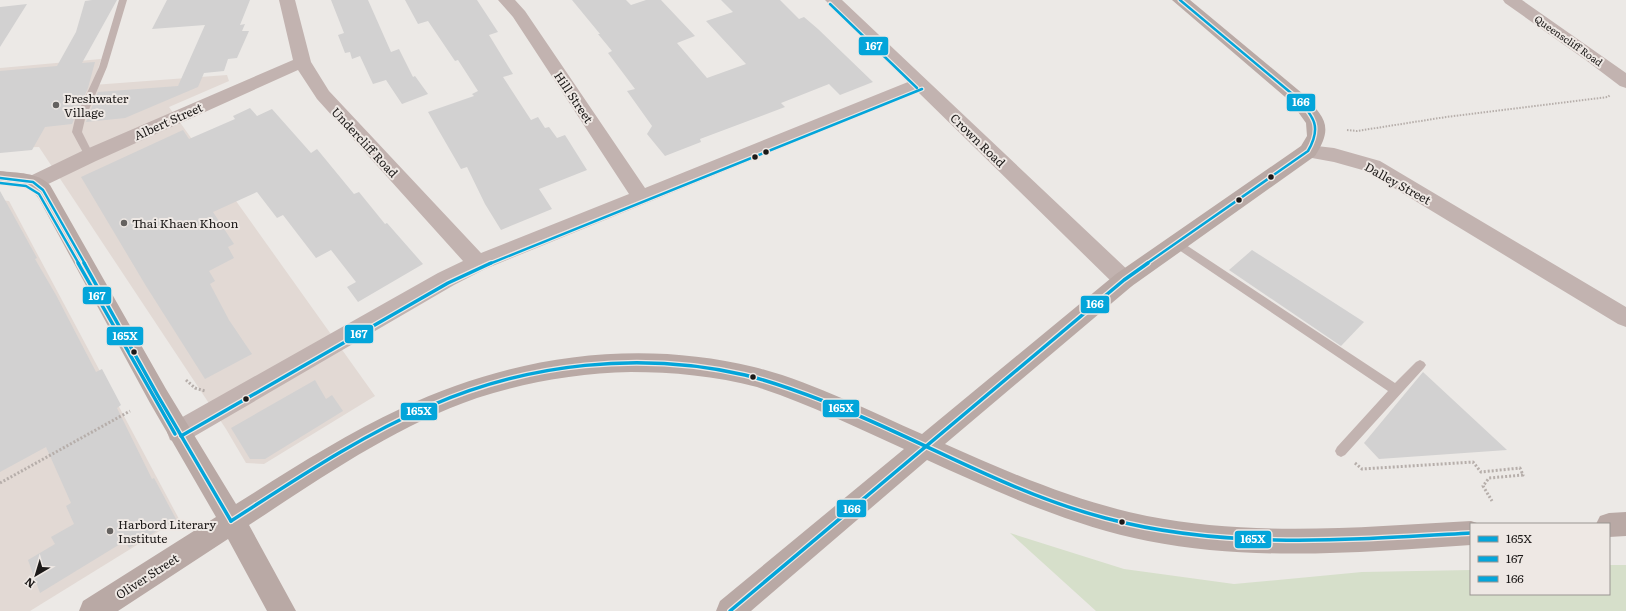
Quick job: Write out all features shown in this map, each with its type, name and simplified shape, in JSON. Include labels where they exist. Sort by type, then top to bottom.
[{"type":"main road","points":[[730,611],[1124,280],[1308,151],[1314,144],[1318,132],[1311,113],[1276,79],[1180,0]]},
{"type":"main road","points":[[0,178],[38,184],[282,611]]},
{"type":"main road","name":"Oliver Street","points":[[93,611],[231,521],[337,456],[427,407],[505,380],[575,366],[625,363],[669,364],[712,368],[751,376],[788,387],[924,447],[1065,505],[1106,519],[1153,529],[1202,536],[1262,541],[1470,533]]},
{"type":"main road","points":[[1610,525],[1626,524]]},
{"type":"street","name":"Undercliff Road","points":[[287,0],[302,62],[323,95],[478,263]]},
{"type":"street","name":"Hill Street","points":[[506,0],[517,7],[641,197]]},
{"type":"street","name":"Crown Road","points":[[833,0],[1124,280]]},
{"type":"street","name":"Queenscliff Road","points":[[1511,0],[1626,82]]},
{"type":"street","name":"Albert Street","points":[[38,184],[89,156],[302,62]]},
{"type":"street","points":[[179,432],[446,279],[478,263],[920,84]]},
{"type":"street","name":"Dalley Street","points":[[1308,151],[1334,155],[1373,166],[1626,318]]},
{"type":"lane","points":[[89,156],[77,132],[80,119],[103,67],[122,0]]},
{"type":"lane","points":[[1177,242],[1396,390]]},
{"type":"lane","points":[[1341,451],[1420,365]]},
{"type":"path","points":[[1347,130],[1357,131],[1446,117],[1608,97]]},
{"type":"path","points":[[186,380],[194,388],[206,391]]},
{"type":"path","points":[[0,483],[130,411]]},
{"type":"path","points":[[1341,451],[1362,469],[1473,462],[1481,472],[1520,468],[1523,475],[1489,478],[1483,486],[1492,501]]},
{"type":"shaded area","points":[[101,59],[93,85],[227,75],[229,81],[169,107],[375,396],[264,464],[246,463],[226,429],[39,147],[0,148],[0,68]]},
{"type":"shaded area","points":[[0,200],[9,201],[179,519],[30,611],[0,611]]},
{"type":"green space","points":[[1010,533],[1124,569],[1234,584],[1362,572],[1470,570],[1470,595],[1610,595],[1610,565],[1626,565],[1626,611],[1096,611]]},
{"type":"building","points":[[117,0],[82,63],[95,62],[88,88],[72,124],[45,127],[32,150],[0,153],[0,71],[57,66],[76,32],[85,1]]},
{"type":"building","points":[[167,0],[250,0],[240,25],[245,24],[242,31],[249,31],[237,58],[228,59],[224,71],[204,73],[198,87],[125,118],[86,122],[98,92],[178,86],[205,25],[152,29]]},
{"type":"building","points":[[331,0],[368,0],[391,52],[399,49],[413,77],[415,76],[428,94],[402,104],[386,80],[373,84],[360,56],[352,59],[350,52],[345,53],[338,35],[344,33]]},
{"type":"building","points":[[405,0],[477,0],[498,32],[489,35],[513,74],[503,77],[531,120],[538,117],[545,128],[549,127],[557,138],[565,135],[587,170],[539,189],[552,209],[501,230],[485,204],[467,167],[461,169],[428,112],[474,96],[472,94],[478,91],[458,60],[455,61],[428,21],[418,24]]},
{"type":"building","points":[[572,0],[626,0],[631,5],[646,0],[661,0],[695,36],[677,43],[707,78],[746,64],[706,21],[733,12],[721,0],[780,0],[799,19],[804,17],[818,29],[873,82],[840,95],[829,84],[781,103],[785,107],[700,139],[701,142],[665,156],[647,134],[652,126],[627,91],[635,89],[608,53],[612,51],[598,34],[600,34]]},
{"type":"building","points":[[27,4],[0,47],[0,7]]},
{"type":"building","points":[[250,108],[257,116],[272,109],[311,153],[317,149],[354,194],[359,192],[385,224],[387,223],[423,264],[358,302],[347,287],[356,282],[331,250],[316,258],[283,215],[277,218],[257,192],[213,212],[234,244],[228,247],[234,258],[209,271],[215,281],[210,284],[229,320],[252,354],[205,379],[146,286],[81,177],[183,130],[189,139],[235,119],[233,116]]},
{"type":"building","points":[[0,191],[37,258],[35,259],[56,295],[96,372],[102,369],[121,405],[117,408],[152,479],[154,478],[176,519],[129,548],[125,541],[40,593],[28,560],[55,544],[51,537],[74,524],[66,506],[71,503],[46,447],[0,472]]},
{"type":"building","points":[[1252,250],[1364,322],[1341,346],[1229,270]]},
{"type":"building","points":[[1423,372],[1507,450],[1379,459],[1364,443]]},
{"type":"building","points":[[315,380],[326,399],[332,395],[343,411],[265,459],[250,459],[231,428]]},
{"type":"transit line","name":"166","points":[[730,611],[1124,280],[1308,151],[1313,143],[1316,129],[1312,117],[1303,105],[1297,98],[1180,0]]},
{"type":"transit line","name":"167","points":[[830,4],[917,88]]},
{"type":"transit line","name":"167","points":[[181,436],[448,283],[480,268],[922,89]]},
{"type":"transit line","name":"165X","points":[[0,178],[33,182],[43,190],[158,396],[231,521]]},
{"type":"transit line","name":"167","points":[[0,183],[26,186],[35,190],[39,194],[175,434]]},
{"type":"transit line","name":"165X","points":[[231,521],[329,460],[404,418],[472,390],[516,377],[562,368],[608,364],[655,363],[701,367],[746,375],[789,388],[829,403],[985,474],[1024,490],[1105,518],[1150,528],[1195,535],[1241,539],[1287,540],[1333,540],[1470,533]]},
{"type":"place","name":"Freshwater Village","points":[[56,105]]},
{"type":"place","name":"Thai Khaen Khoon","points":[[124,223]]},
{"type":"place","name":"Harbord Literary Institute","points":[[110,531]]}]
